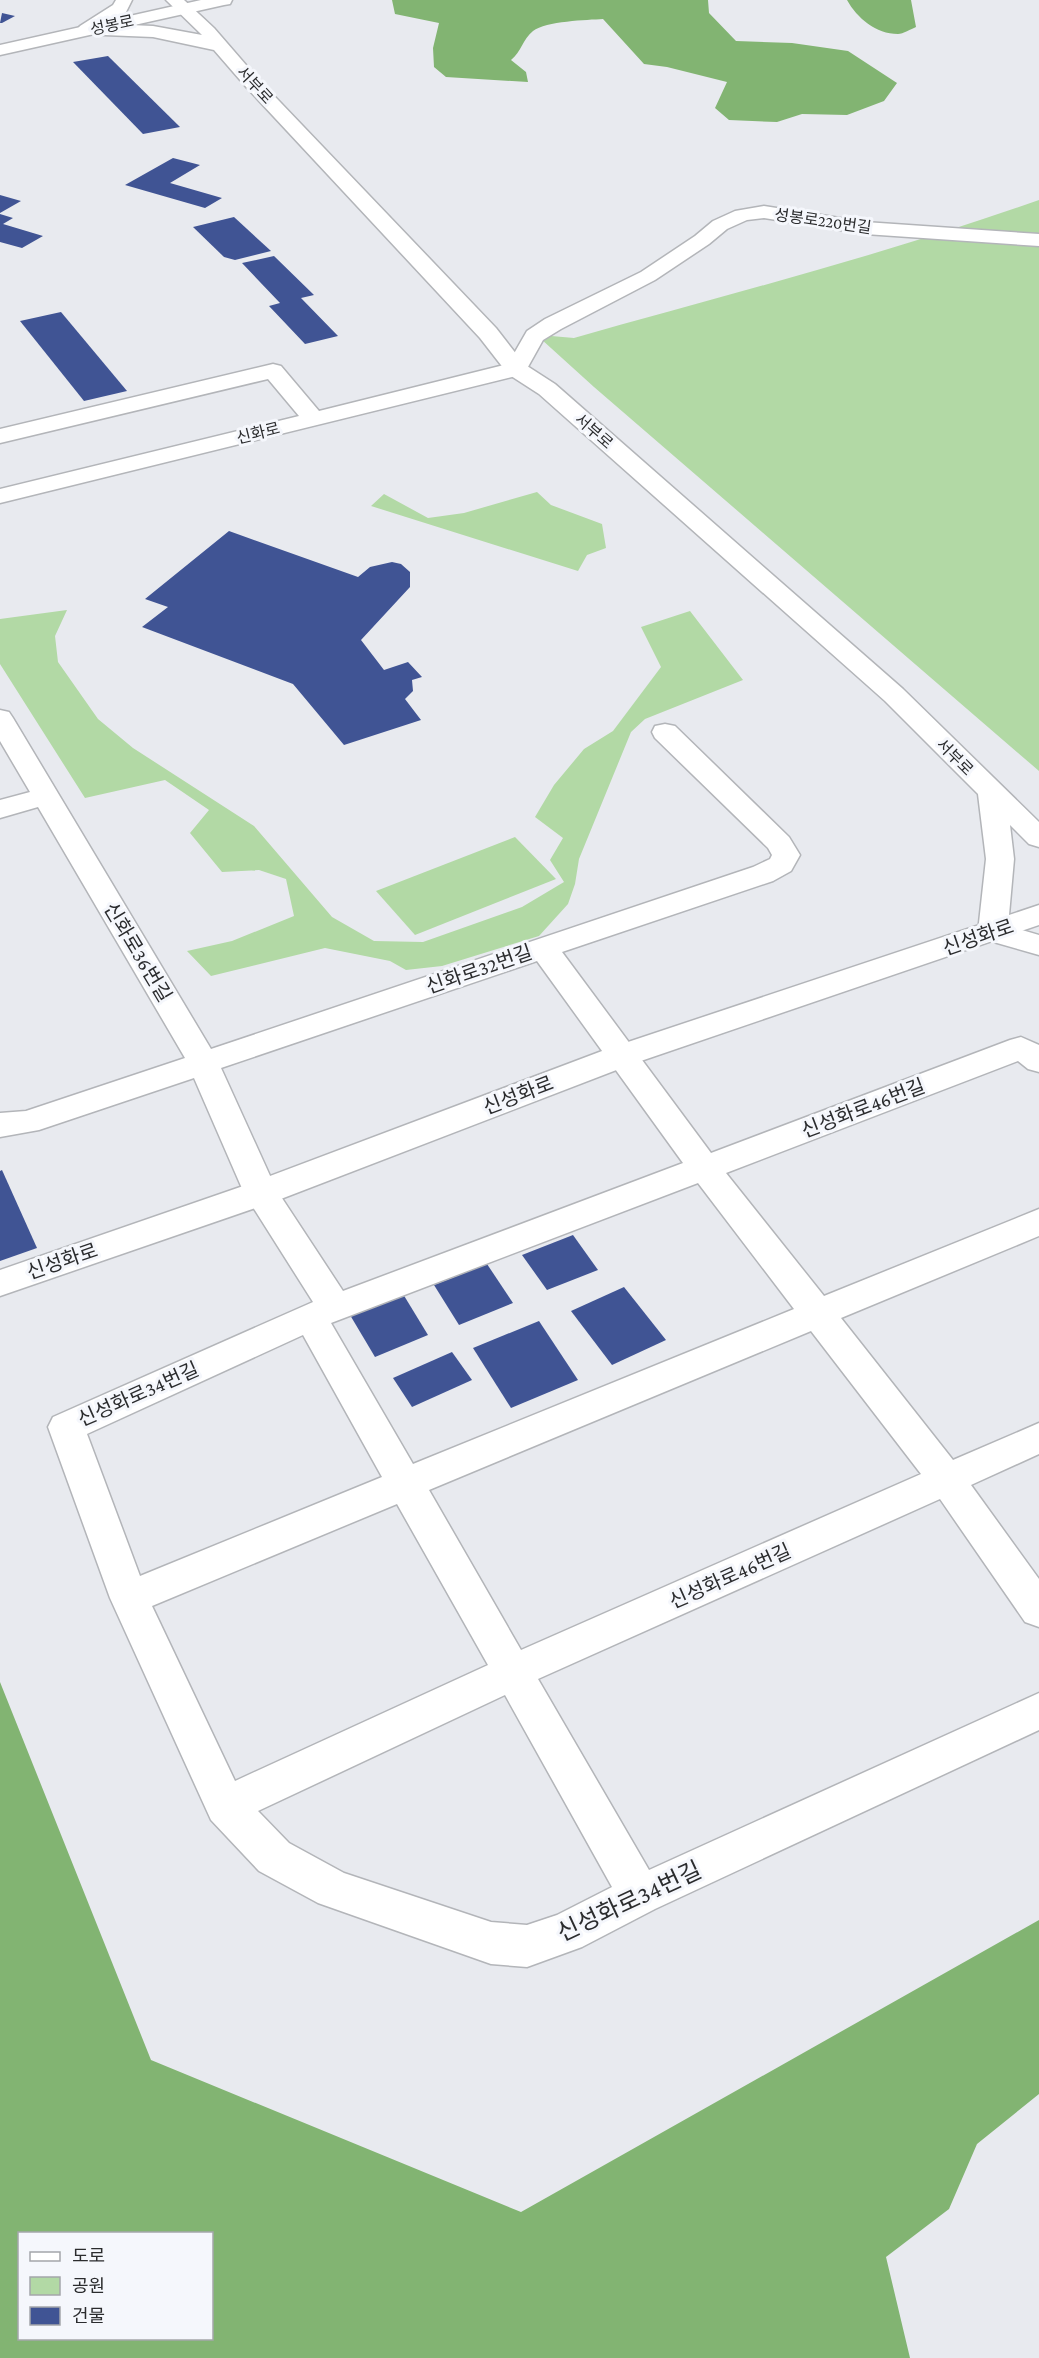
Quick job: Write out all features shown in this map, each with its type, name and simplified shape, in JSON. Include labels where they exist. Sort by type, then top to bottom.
[{"type":"street","points":[[86,30],[120,8],[124,0]]},
{"type":"street","name":"성봉로","points":[[0,50],[86,30],[179,4],[224,0]]},
{"type":"street","name":"서부로","points":[[179,4],[488,333],[516,369],[547,389],[894,695],[1039,838]]},
{"type":"street","points":[[86,30],[122,29],[167,32],[220,47]]},
{"type":"street","name":"성봉로220번길","points":[[516,369],[535,336],[553,324],[648,276],[702,240],[720,225],[742,215],[764,212],[865,228],[1039,240]]},
{"type":"street","name":"신화로","points":[[0,496],[516,369]]},
{"type":"street","points":[[0,436],[273,372],[314,419]]},
{"type":"street","name":"신화로36번길","points":[[0,718],[203,1062],[261,1193],[322,1312],[405,1484],[640,1895]]},
{"type":"street","name":"신화로32번길","points":[[0,1125],[27,1122],[763,874],[781,865],[786,855],[779,843],[665,732]]},
{"type":"street","points":[[992,794],[1000,859],[993,932],[1039,945]]},
{"type":"street","points":[[0,809],[45,796]]},
{"type":"street","name":"신성화로","points":[[0,1283],[261,1193],[621,1056],[1039,915]]},
{"type":"street","points":[[543,948],[704,1168],[947,1480],[1039,1610]]},
{"type":"street","name":"신성화로46번길","points":[[322,1312],[704,1168],[1030,1054]]},
{"type":"street","points":[[129,1598],[1039,1222]]},
{"type":"street","name":"신성화로34번길","points":[[322,1312],[66,1427],[129,1598],[226,1806],[274,1857],[333,1889],[492,1943],[527,1946],[567,1932],[640,1895],[1039,1711]]},
{"type":"street","name":"신성화로46번길","points":[[513,1672],[1039,1438]]},
{"type":"street","points":[[226,1806],[513,1672]]},
{"type":"green space","points":[[392,0],[708,0],[709,13],[736,41],[792,43],[848,51],[897,83],[884,101],[847,115],[802,114],[777,122],[729,120],[715,108],[727,82],[667,67],[644,64],[603,19],[557,23],[533,31],[511,60],[526,72],[528,82],[446,77],[434,67],[433,48],[439,23],[395,14]]},
{"type":"green space","points":[[847,0],[911,0],[916,27],[900,34],[882,31],[862,19]]},
{"type":"green space","points":[[1039,200],[1039,771],[594,387],[541,339],[540,335],[574,338],[866,256]]},
{"type":"green space","points":[[537,492],[551,505],[602,524],[606,548],[587,555],[578,571],[371,506],[384,494],[428,518],[464,513]]},
{"type":"green space","points":[[67,610],[55,636],[58,662],[98,719],[133,748],[254,826],[332,917],[374,941],[423,942],[522,907],[564,882],[550,860],[563,838],[535,817],[554,785],[584,749],[613,731],[661,667],[641,627],[690,611],[743,680],[645,719],[631,732],[579,859],[575,884],[568,904],[539,936],[442,966],[406,970],[390,961],[325,948],[211,976],[187,951],[232,941],[294,916],[286,879],[259,870],[222,872],[190,833],[209,810],[165,780],[85,798],[0,664],[0,619]]},
{"type":"green space","points":[[515,837],[556,879],[415,935],[376,891]]},
{"type":"green space","points":[[0,1682],[151,2060],[521,2212],[1039,1920],[1039,2094],[977,2144],[949,2209],[886,2257],[910,2358],[0,2358]]},
{"type":"building","points":[[2,13],[15,16],[0,23]]},
{"type":"building","points":[[108,56],[180,127],[143,134],[73,62]]},
{"type":"building","points":[[173,158],[200,165],[170,183],[222,198],[205,208],[125,185]]},
{"type":"building","points":[[0,195],[21,201],[0,213]]},
{"type":"building","points":[[0,214],[13,218],[3,224],[43,236],[22,248],[0,242]]},
{"type":"building","points":[[234,217],[271,251],[235,260],[224,257],[193,227]]},
{"type":"building","points":[[274,256],[314,295],[301,298],[338,336],[305,344],[269,306],[280,303],[242,263]]},
{"type":"building","points":[[61,312],[127,391],[84,401],[20,321]]},
{"type":"building","points":[[229,531],[358,577],[370,567],[392,562],[401,564],[410,572],[410,587],[361,640],[384,670],[408,662],[422,677],[412,680],[413,691],[405,699],[421,720],[344,745],[293,684],[142,627],[168,607],[145,599]]},
{"type":"building","points":[[2,1170],[37,1248],[0,1261],[0,1171]]},
{"type":"building","points":[[573,1235],[598,1270],[547,1290],[522,1255]]},
{"type":"building","points":[[487,1264],[513,1303],[459,1325],[434,1285]]},
{"type":"building","points":[[624,1287],[666,1340],[612,1365],[571,1311]]},
{"type":"building","points":[[403,1294],[428,1335],[375,1357],[350,1315]]},
{"type":"building","points":[[539,1321],[578,1380],[511,1408],[473,1348]]},
{"type":"building","points":[[452,1352],[472,1380],[412,1407],[393,1378]]}]
